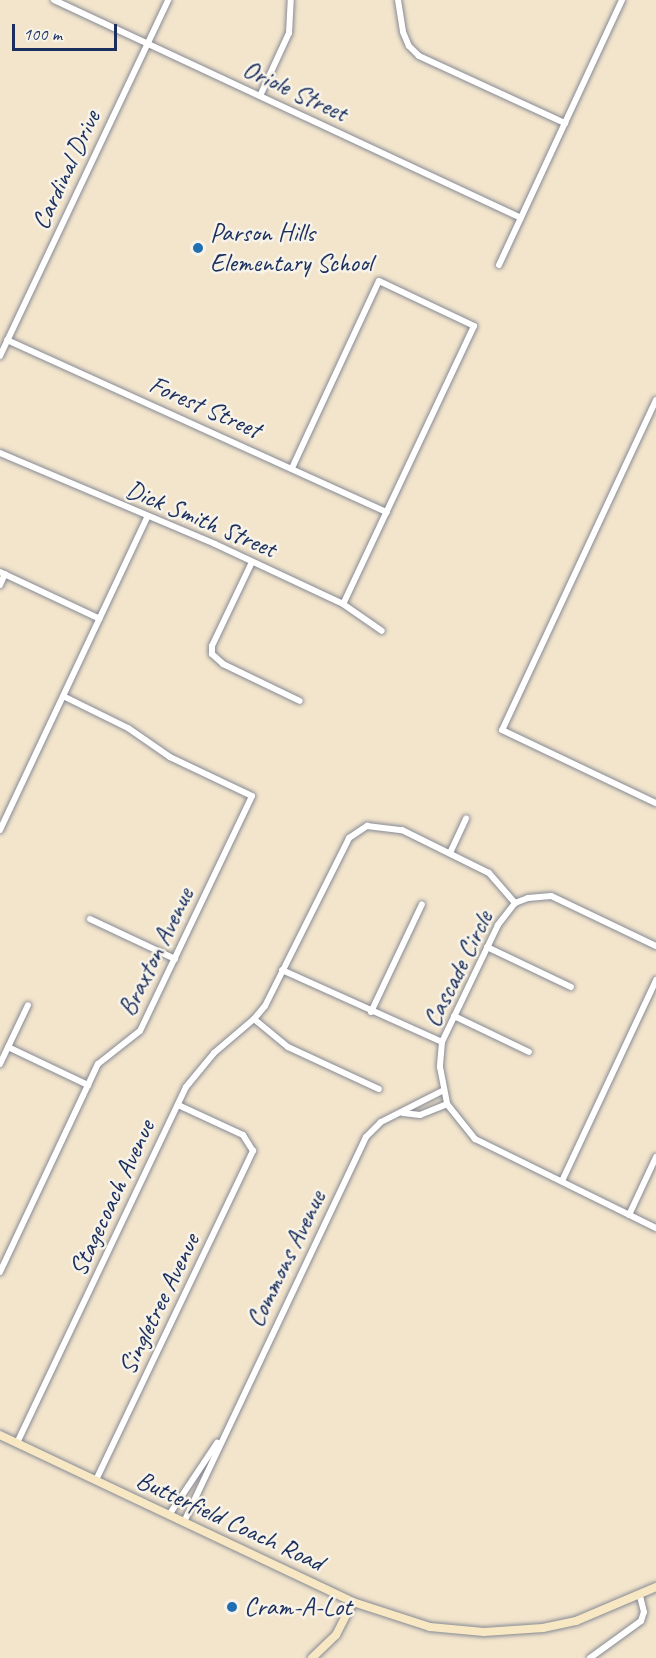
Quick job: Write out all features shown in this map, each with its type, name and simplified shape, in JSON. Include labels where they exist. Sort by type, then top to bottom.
[{"type":"main road","name":"Butterfield Coach Road","points":[[0,1435],[353,1602],[430,1627],[508,1632],[576,1621],[640,1596],[656,1587]]},
{"type":"main road","points":[[312,1658],[336,1635],[353,1602]]},
{"type":"street","name":"Oriole Street","points":[[54,0],[521,218]]},
{"type":"street","name":"Cardinal Drive","points":[[0,356],[168,0]]},
{"type":"street","points":[[260,96],[289,33],[291,0]]},
{"type":"street","points":[[398,0],[403,32],[409,46],[419,56],[565,123]]},
{"type":"street","points":[[499,264],[622,0]]},
{"type":"street","points":[[292,468],[379,281],[474,326],[343,604]]},
{"type":"street","name":"Forest Street","points":[[7,340],[387,512]]},
{"type":"street","points":[[656,400],[502,730],[656,803]]},
{"type":"street","name":"Dick Smith Street","points":[[0,453],[148,516],[343,604],[381,631]]},
{"type":"street","points":[[0,830],[148,516]]},
{"type":"street","points":[[252,562],[212,646],[212,654],[223,664],[300,701]]},
{"type":"street","points":[[0,585],[3,573],[100,619]]},
{"type":"street","name":"Braxton Avenue","points":[[0,1272],[98,1064],[140,1031],[252,796],[170,757],[121,724],[63,696]]},
{"type":"street","points":[[450,853],[466,818]]},
{"type":"street","name":"Stagecoach Avenue","points":[[17,1443],[178,1105],[202,1065],[254,1019],[273,991],[341,846],[367,826],[391,826],[489,873],[515,903]]},
{"type":"street","name":"Cascade Circle","points":[[656,946],[551,896],[534,896],[515,903],[505,913],[487,947],[442,1042],[442,1091],[447,1104],[483,1145],[656,1228]]},
{"type":"street","points":[[371,1012],[422,904]]},
{"type":"street","points":[[90,919],[175,959]]},
{"type":"street","points":[[487,947],[571,987]]},
{"type":"street","points":[[282,970],[442,1042]]},
{"type":"street","points":[[561,1181],[656,980]]},
{"type":"street","points":[[0,1064],[28,1005]]},
{"type":"street","points":[[454,1016],[529,1052]]},
{"type":"street","points":[[254,1019],[280,1042],[379,1089]]},
{"type":"street","points":[[8,1047],[88,1085]]},
{"type":"street","name":"Commons Avenue","points":[[184,1522],[222,1437],[366,1137],[381,1122],[403,1113],[416,1102],[442,1091]]},
{"type":"street","name":"Commons Avenue","points":[[403,1113],[420,1114],[447,1104]]},
{"type":"street","name":"Singletree Avenue","points":[[96,1480],[251,1157],[252,1145],[243,1135],[178,1105]]},
{"type":"street","points":[[629,1215],[656,1157]]},
{"type":"street","name":"Commons Avenue","points":[[169,1515],[197,1467],[222,1437]]},
{"type":"street","points":[[590,1658],[641,1621],[644,1612],[640,1596]]},
{"type":"place","name":"Parson Hills Elementary School","points":[[198,248]]},
{"type":"place","name":"Cram-A-Lot","points":[[232,1607]]}]
